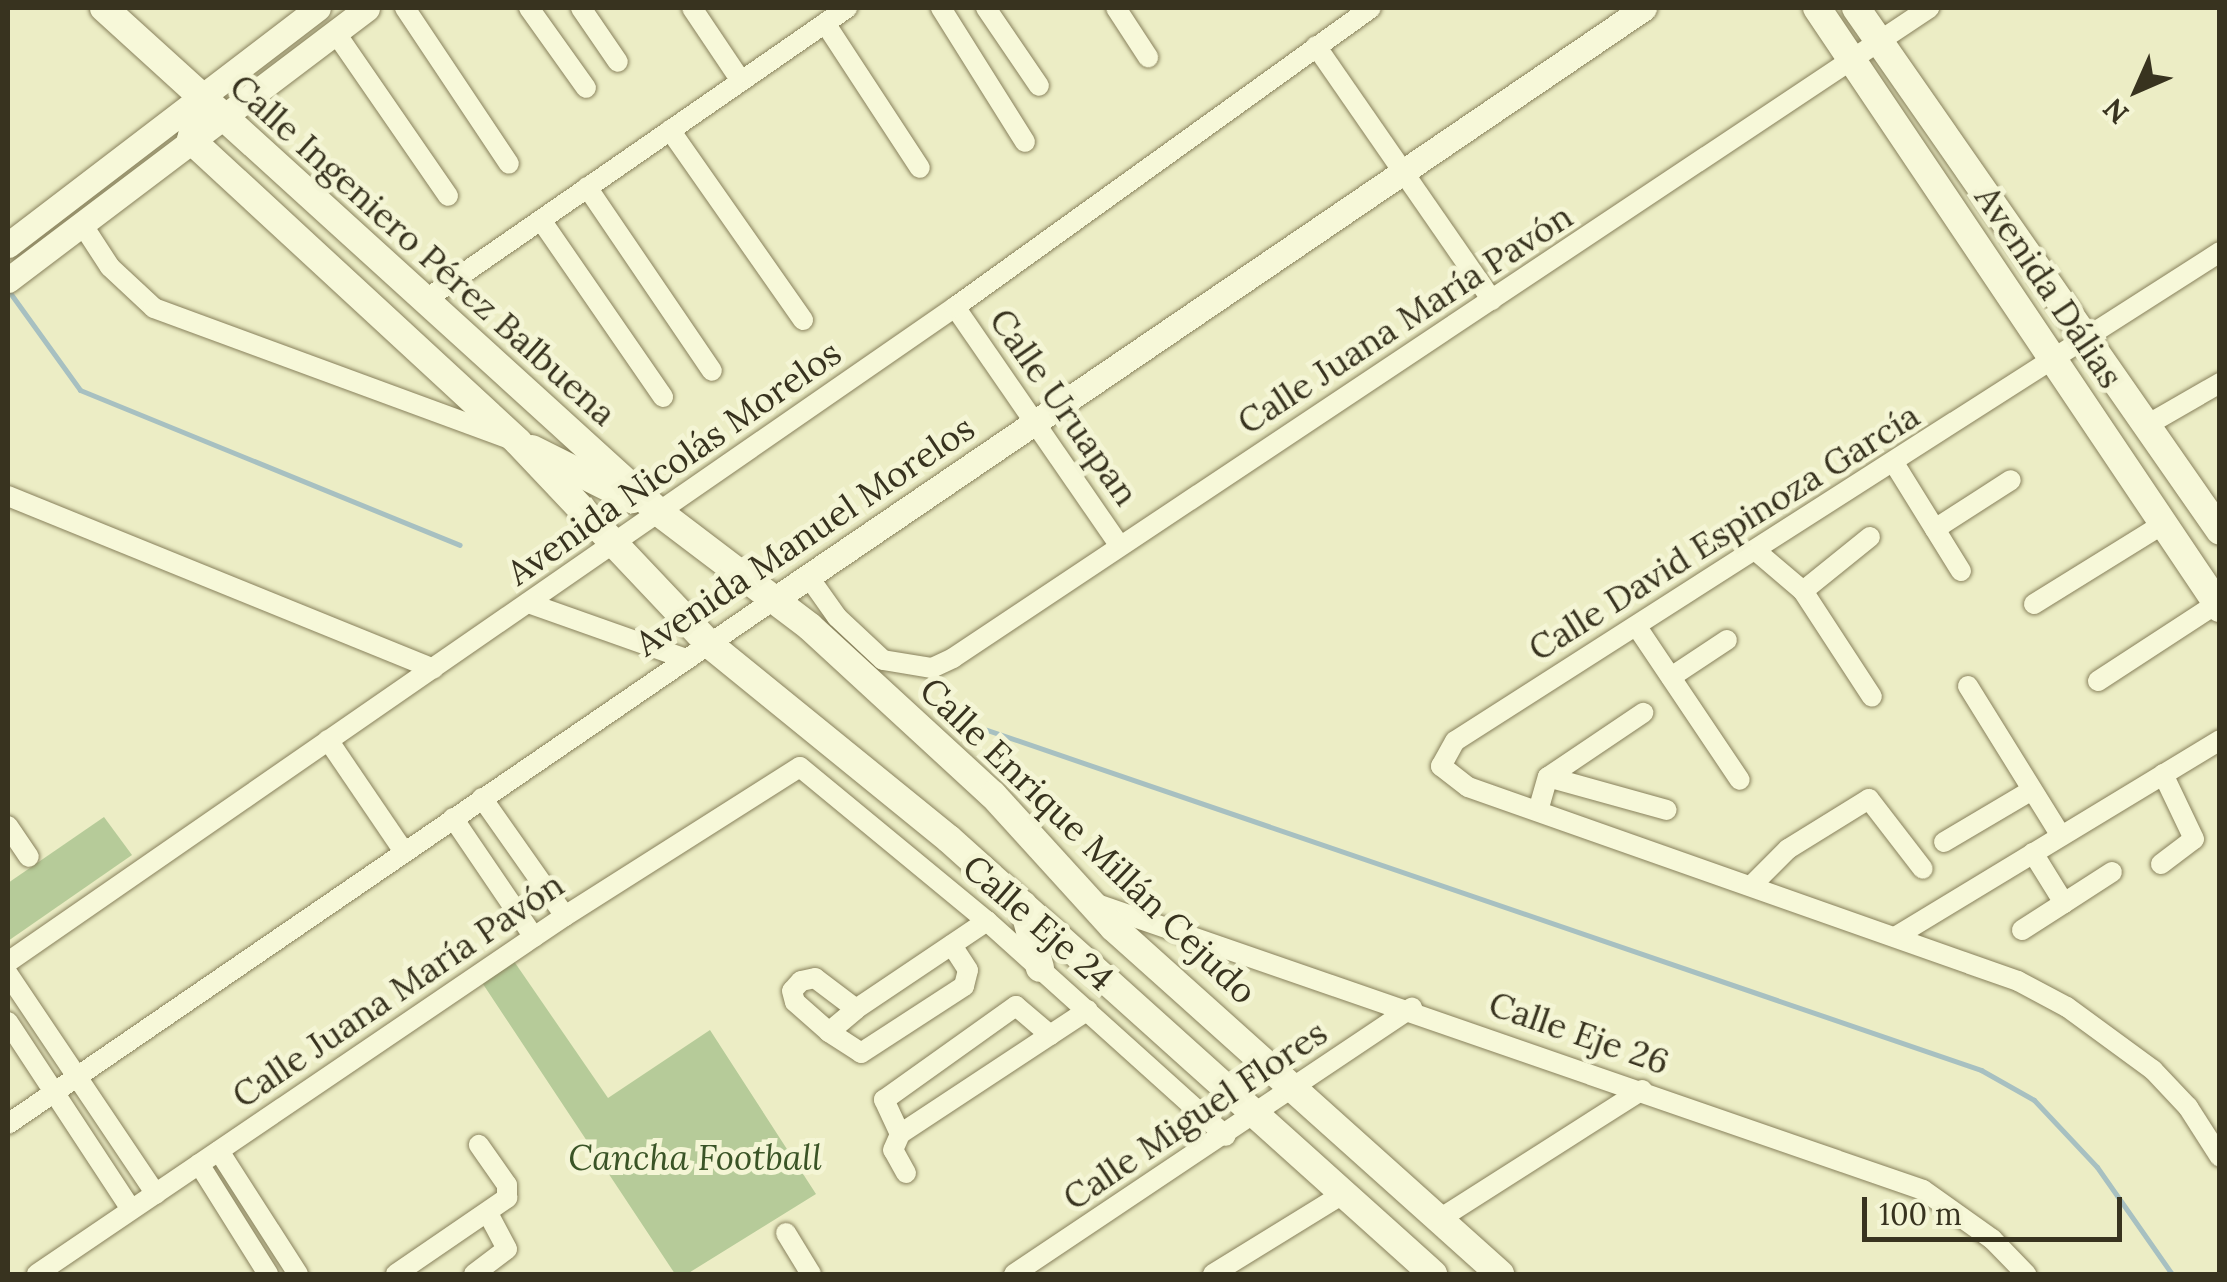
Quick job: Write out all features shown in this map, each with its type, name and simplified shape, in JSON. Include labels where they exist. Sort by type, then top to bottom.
[{"type":"main road","points":[[104,8],[200,97]]},
{"type":"main road","name":"Avenida Dálias","points":[[1817,8],[2218,606]]},
{"type":"main road","name":"Avenida Dálias","points":[[1856,8],[2214,524]]},
{"type":"main road","name":"Calle Ingeniero Pérez Balbuena","points":[[191,140],[200,97],[428,298],[660,513]]},
{"type":"main road","points":[[191,140],[518,442],[698,652],[1023,904],[1433,1274]]},
{"type":"main road","points":[[518,442],[660,513]]},
{"type":"main road","name":"Calle Enrique Millán Cejudo","points":[[660,513],[775,599],[993,796],[1085,900],[1500,1274]]},
{"type":"main road","points":[[2168,532],[2214,524]]},
{"type":"main road","points":[[1023,904],[1040,968]]},
{"type":"street","points":[[8,245],[318,8]]},
{"type":"street","points":[[8,280],[367,8]]},
{"type":"street","points":[[405,8],[509,164]]},
{"type":"street","points":[[529,8],[586,88]]},
{"type":"street","points":[[581,8],[618,62]]},
{"type":"street","points":[[692,8],[741,81]]},
{"type":"street","points":[[428,298],[848,8]]},
{"type":"street","points":[[941,8],[1025,142]]},
{"type":"street","points":[[986,8],[1039,86]]},
{"type":"street","points":[[1116,8],[1148,56]]},
{"type":"street","name":"Avenida Nicolás Morelos","points":[[8,962],[955,307],[1371,8]]},
{"type":"street","name":"Avenida Manuel Morelos","points":[[8,1124],[1644,8]]},
{"type":"street","name":"Calle Juana María Pavón","points":[[808,576],[861,642],[884,660],[911,668],[952,658],[1929,8]]},
{"type":"street","points":[[826,23],[920,168]]},
{"type":"street","points":[[335,32],[448,196]]},
{"type":"street","points":[[1316,46],[1492,300]]},
{"type":"street","points":[[670,130],[804,320]]},
{"type":"street","points":[[588,187],[712,371]]},
{"type":"street","points":[[540,220],[663,397]]},
{"type":"street","points":[[82,224],[110,267],[154,308],[518,442]]},
{"type":"street","points":[[2086,336],[2220,252]]},
{"type":"street","name":"Calle Uruapan","points":[[955,307],[1120,545]]},
{"type":"street","name":"Calle David Espinoza García","points":[[1538,810],[1468,787],[1441,766],[1454,740],[1637,628],[2086,336]]},
{"type":"street","points":[[2147,426],[2220,383]]},
{"type":"street","points":[[1894,463],[1961,570]]},
{"type":"street","points":[[1936,530],[2011,480]]},
{"type":"street","points":[[8,496],[432,669]]},
{"type":"street","points":[[2034,604],[2168,532]]},
{"type":"street","points":[[1803,592],[1870,537]]},
{"type":"street","points":[[1756,551],[1803,592],[1872,697]]},
{"type":"street","points":[[528,603],[698,652]]},
{"type":"street","points":[[2098,681],[2218,606]]},
{"type":"street","points":[[1637,628],[1740,780]]},
{"type":"street","points":[[1670,677],[1727,640]]},
{"type":"street","points":[[1968,686],[2061,836]]},
{"type":"street","points":[[1643,713],[1548,776],[1538,810],[2018,982],[2082,1018],[2153,1070],[2188,1107],[2220,1156]]},
{"type":"street","points":[[328,740],[404,852]]},
{"type":"street","points":[[1895,937],[2220,740]]},
{"type":"street","name":"Calle Juana María Pavón","points":[[37,1274],[565,916],[800,767]]},
{"type":"street","name":"Calle Eje 24","points":[[800,767],[987,921],[1226,1136]]},
{"type":"street","points":[[2161,864],[2194,838],[2163,774]]},
{"type":"street","points":[[1548,776],[1667,810]]},
{"type":"street","points":[[1944,842],[2032,790]]},
{"type":"street","points":[[482,798],[565,916]]},
{"type":"street","points":[[1752,885],[1788,848],[1868,799],[1923,869]]},
{"type":"street","points":[[453,818],[534,937]]},
{"type":"street","points":[[8,826],[29,857]]},
{"type":"street","points":[[2033,853],[2064,903]]},
{"type":"street","points":[[2022,930],[2112,872]]},
{"type":"street","name":"Calle Eje 26","points":[[1085,900],[1412,1008],[1923,1190],[1992,1239],[2026,1274]]},
{"type":"street","points":[[829,1032],[856,1009],[987,921]]},
{"type":"street","points":[[856,1009],[815,978],[802,980],[791,997],[829,1032],[861,1053],[964,986],[968,970],[952,945]]},
{"type":"street","points":[[8,974],[156,1194]]},
{"type":"street","points":[[900,1134],[884,1100],[1016,1006],[1050,1035]]},
{"type":"street","name":"Calle Miguel Flores","points":[[1014,1274],[1226,1136],[1412,1008]]},
{"type":"street","points":[[906,1173],[893,1150],[900,1134],[1088,1010]]},
{"type":"street","points":[[8,1022],[132,1210]]},
{"type":"street","points":[[1438,1220],[1642,1090]]},
{"type":"street","points":[[396,1274],[489,1215],[508,1192],[480,1145]]},
{"type":"street","points":[[219,1151],[298,1274]]},
{"type":"street","points":[[199,1164],[268,1274]]},
{"type":"street","points":[[1213,1274],[1344,1194]]},
{"type":"street","points":[[474,1274],[508,1249],[489,1215]]},
{"type":"street","points":[[786,1233],[811,1274]]},
{"type":"green space","points":[[104,817],[132,855],[8,941],[8,883]]},
{"type":"green space","name":"Cancha Football","points":[[509,954],[608,1098],[710,1030],[816,1194],[687,1274],[675,1274],[477,975]]},
{"type":"waterway","points":[[8,290],[80,390],[460,545]]},
{"type":"waterway","points":[[952,718],[1981,1070],[2034,1100],[2097,1167],[2172,1274]]}]
